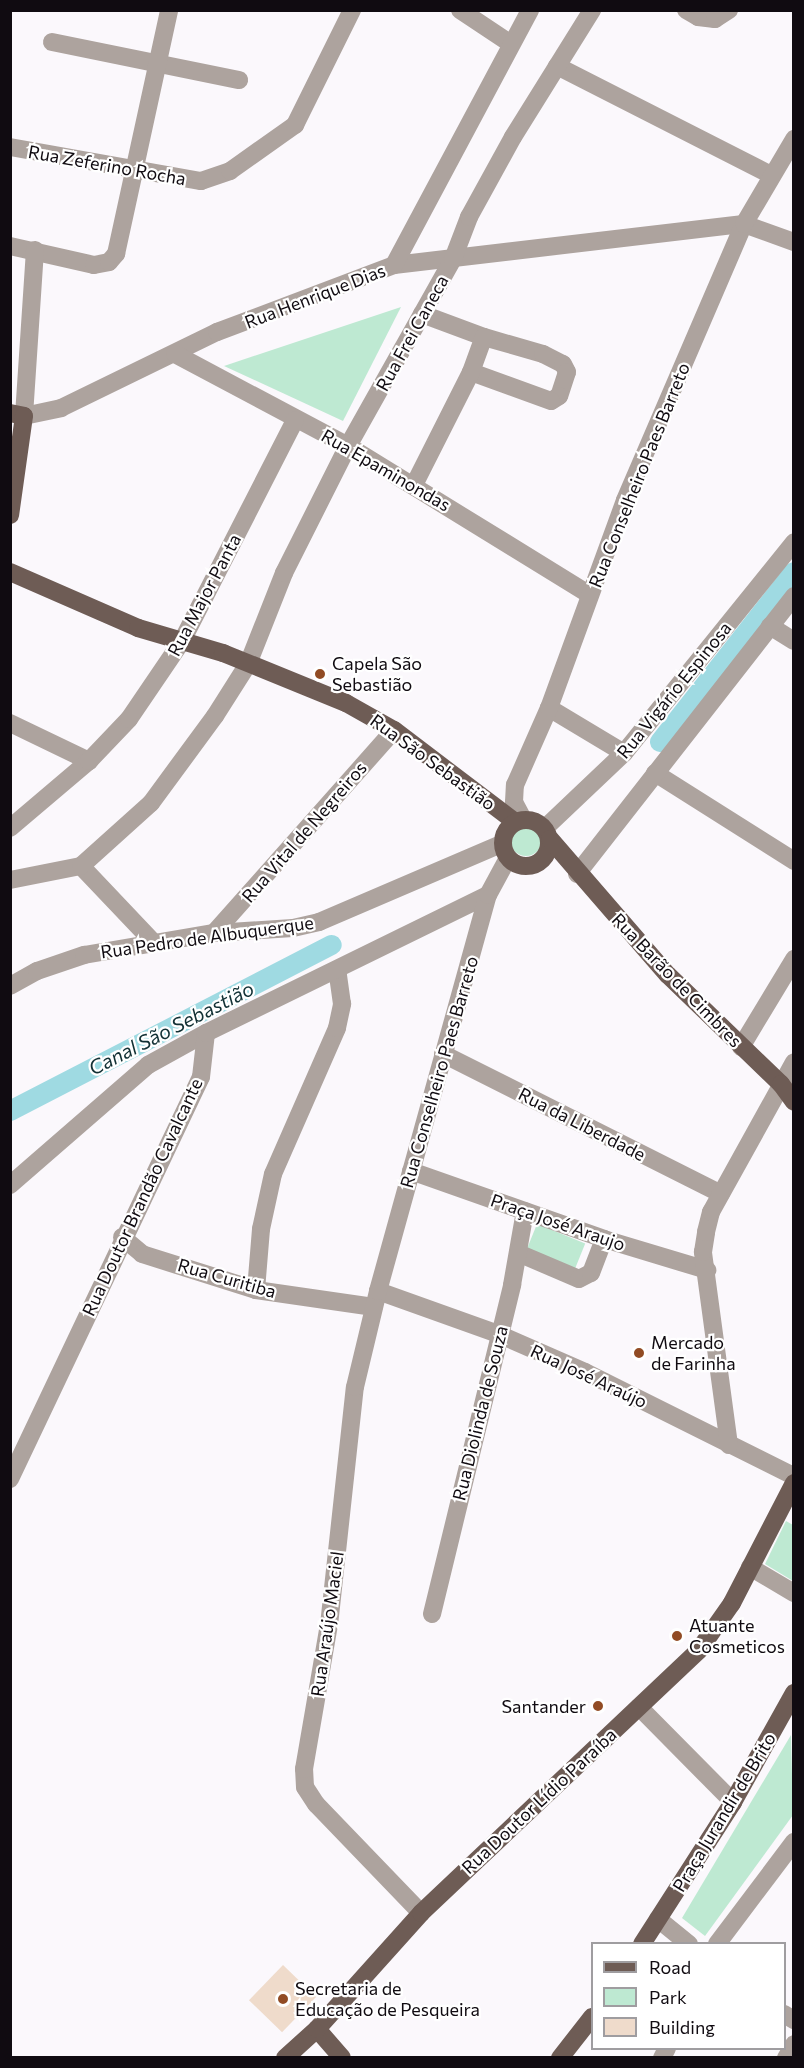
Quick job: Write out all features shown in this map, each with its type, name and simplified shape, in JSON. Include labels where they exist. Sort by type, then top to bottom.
[{"type":"main road","points":[[10,515],[17,414]]},
{"type":"main road","name":"Rua São Sebastião","points":[[10,572],[138,628],[249,664],[346,703],[394,730],[519,821],[547,833]]},
{"type":"main road","name":"Rua São Sebastião","points":[[505,850],[519,821]]},
{"type":"main road","points":[[538,863],[548,851],[547,833]]},
{"type":"main road","name":"Rua Barão de Cimbres","points":[[547,833],[577,874],[668,975],[780,1084],[794,1102]]},
{"type":"main road","points":[[505,850],[522,866],[538,863],[577,874]]},
{"type":"main road","name":"Rua Doutor Lídio Paraíba","points":[[298,2053],[421,1913],[699,1650],[732,1604],[750,1567],[787,1511],[794,1484]]},
{"type":"main road","name":"Praça Jurandir de Brito","points":[[643,1942],[789,1712],[794,1693]]},
{"type":"main road","points":[[560,2058],[591,2018]]},
{"type":"main road","points":[[317,2029],[342,2058]]},
{"type":"street","points":[[10,246],[94,265],[109,262],[122,237],[133,166],[159,62],[169,10]]},
{"type":"street","name":"Rua Zeferino Rocha","points":[[10,147],[133,166],[201,181],[254,157],[296,125],[352,10]]},
{"type":"street","points":[[460,10],[511,44]]},
{"type":"street","points":[[394,266],[530,10]]},
{"type":"street","name":"Rua Frei Caneca","points":[[249,664],[284,573],[348,446],[453,259],[469,217],[592,10]]},
{"type":"street","points":[[692,14],[715,19],[729,10]]},
{"type":"street","points":[[52,42],[239,80]]},
{"type":"street","points":[[557,66],[771,176]]},
{"type":"street","name":"Rua Conselheiro Paes Barreto","points":[[519,821],[514,802],[515,785],[549,708],[625,500],[744,224],[794,139]]},
{"type":"street","points":[[744,224],[794,242]]},
{"type":"street","name":"Rua Henrique Dias","points":[[17,414],[61,408],[217,333],[394,266],[744,224]]},
{"type":"street","points":[[17,414],[35,250]]},
{"type":"street","points":[[422,314],[484,338],[556,359],[566,367],[566,379],[559,396],[551,401],[471,372]]},
{"type":"street","points":[[414,485],[471,372],[484,338]]},
{"type":"street","name":"Rua Epaminondas","points":[[176,354],[295,420],[348,446],[590,595]]},
{"type":"street","name":"Rua Major Panta","points":[[10,828],[88,760],[129,719],[182,641],[295,420]]},
{"type":"street","name":"Rua Vigário Espinosa","points":[[547,833],[624,753],[794,542]]},
{"type":"street","name":"Rua Vigário Espinosa","points":[[577,874],[794,596]]},
{"type":"street","points":[[770,626],[794,641]]},
{"type":"street","points":[[10,880],[81,866],[151,803],[249,664]]},
{"type":"street","points":[[549,708],[624,753]]},
{"type":"street","points":[[10,723],[88,760]]},
{"type":"street","name":"Rua Vital de Negreiros","points":[[214,933],[394,730]]},
{"type":"street","points":[[655,773],[794,861]]},
{"type":"street","name":"Rua Conselheiro Paes Barreto","points":[[376,1299],[488,895],[505,850]]},
{"type":"street","name":"Rua Pedro de Albuquerque","points":[[10,986],[37,971],[84,955],[214,933],[293,928],[319,922],[505,850]]},
{"type":"street","points":[[81,866],[154,943]]},
{"type":"street","points":[[10,1185],[148,1065],[206,1033],[488,895]]},
{"type":"street","points":[[741,1047],[794,959]]},
{"type":"street","points":[[256,1290],[261,1229],[273,1174],[337,1028],[342,1004],[337,969]]},
{"type":"street","name":"Rua Doutor Brandão Cavalcante","points":[[10,1479],[122,1237],[201,1077],[206,1033]]},
{"type":"street","name":"Rua da Liberdade","points":[[443,1054],[721,1194]]},
{"type":"street","points":[[729,1445],[703,1252],[706,1232],[721,1194],[794,1062]]},
{"type":"street","name":"Praça José Araujo","points":[[411,1171],[604,1239],[707,1270]]},
{"type":"street","name":"Rua Diolinda de Souza","points":[[432,1614],[518,1253],[525,1210]]},
{"type":"street","name":"Rua Curitiba","points":[[122,1237],[142,1254],[256,1290],[376,1299]]},
{"type":"street","points":[[518,1253],[579,1280],[591,1273],[604,1239]]},
{"type":"street","name":"Rua José Araújo","points":[[376,1299],[498,1334],[585,1372],[794,1476]]},
{"type":"street","name":"Rua Araújo Maciel","points":[[376,1299],[355,1387],[329,1625],[304,1769],[305,1787],[421,1913]]},
{"type":"street","points":[[750,1567],[794,1593]]},
{"type":"street","points":[[639,1707],[733,1802]]},
{"type":"street","points":[[719,1942],[794,1842]]},
{"type":"street","points":[[658,1919],[687,1942]]},
{"type":"street","points":[[786,2058],[794,2044]]},
{"type":"green space","points":[[401,307],[343,421],[224,366]]},
{"type":"green space","points":[[526,824],[537,829],[542,840],[537,851],[526,856],[515,851],[510,840],[515,829]]},
{"type":"green space","points":[[537,1224],[585,1243],[574,1272],[525,1253]]},
{"type":"green space","points":[[786,1521],[793,1525],[793,1581],[765,1564]]},
{"type":"green space","points":[[791,1735],[793,1815],[705,1936],[682,1918]]},
{"type":"building","name":"Secretaria de Educação de Pesqueira","points":[[283,1965],[316,1997],[282,2032],[249,2000]]},
{"type":"waterway","name":"Canal São Sebastião","points":[[660,742],[794,572]]},
{"type":"waterway","name":"Canal São Sebastião","points":[[10,1111],[332,945]]},
{"type":"place","name":"Capela São Sebastião","points":[[320,674]]},
{"type":"place","name":"Mercado de Farinha","points":[[639,1353]]},
{"type":"place","name":"Atuante Cosmeticos","points":[[677,1636]]},
{"type":"place","name":"Santander","points":[[598,1706]]},
{"type":"place","name":"Secretaria de Educação de Pesqueira","points":[[283,1999]]}]
